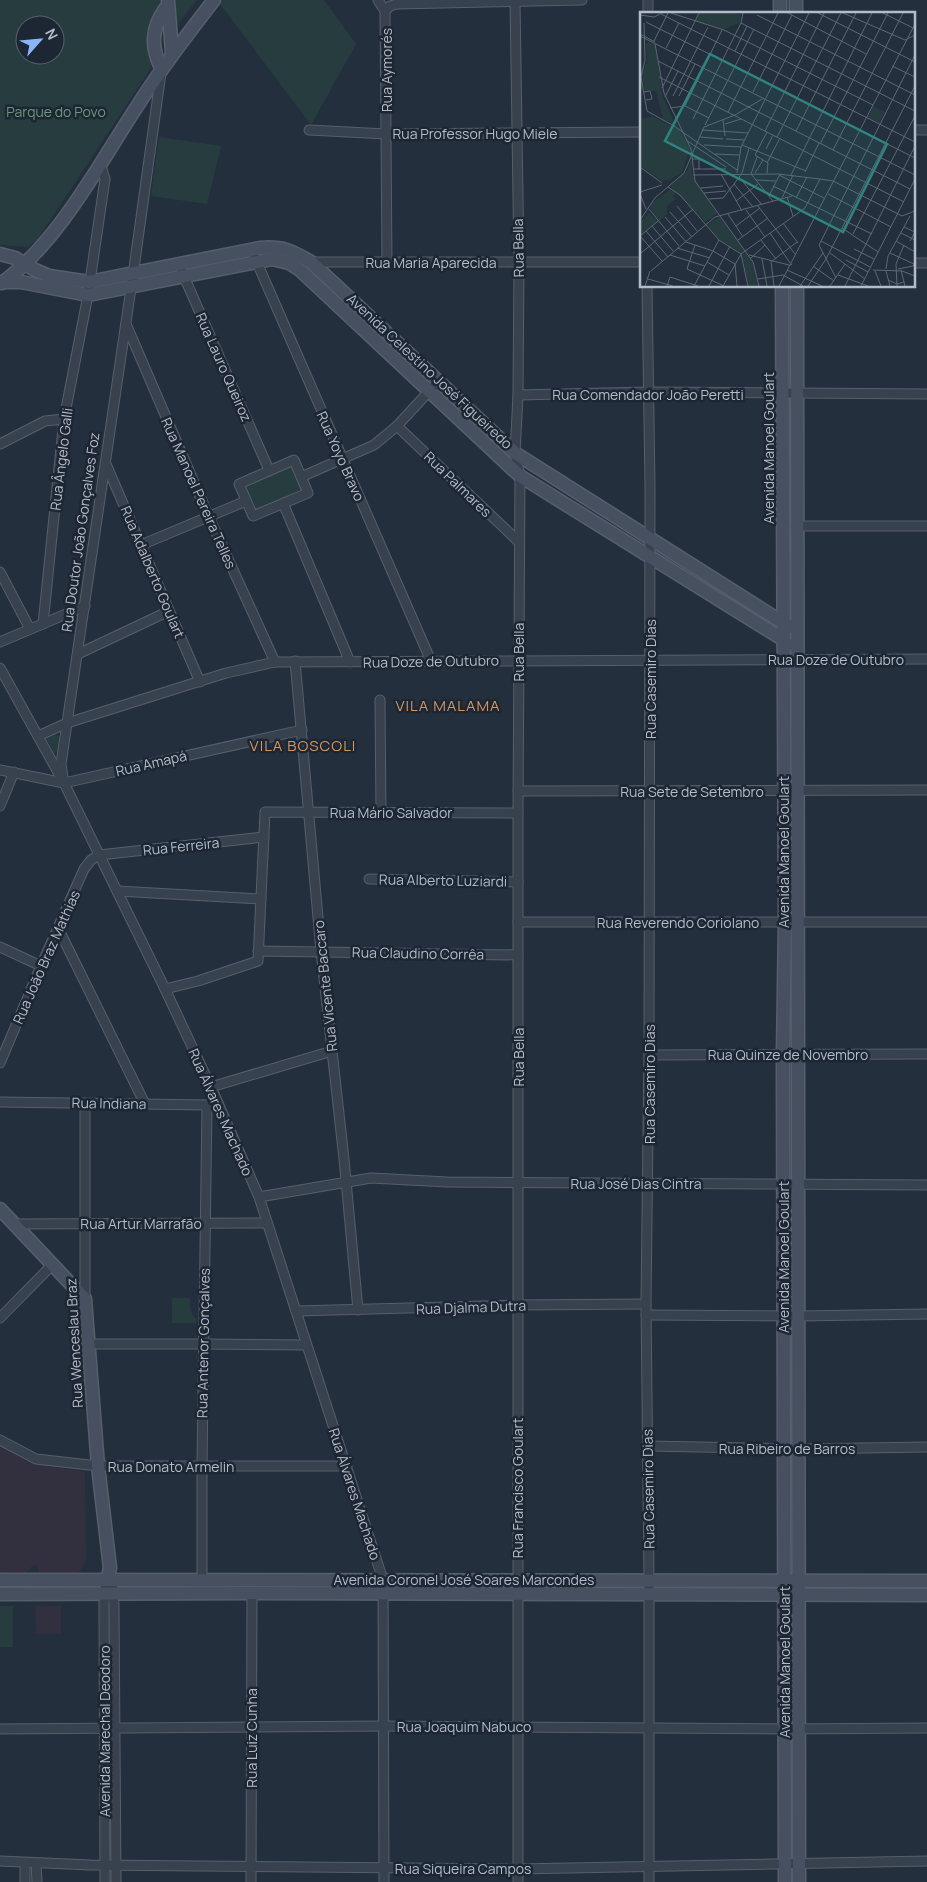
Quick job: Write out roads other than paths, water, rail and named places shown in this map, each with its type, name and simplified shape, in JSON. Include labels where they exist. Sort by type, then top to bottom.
[{"type":"main road","points":[[1,283],[25,263],[42,245],[86,188],[162,68],[214,0]]},
{"type":"main road","points":[[167,3],[171,55]]},
{"type":"main road","points":[[162,68],[154,48],[153,35],[157,20],[167,3]]},
{"type":"main road","name":"Avenida Celestino José Figueiredo","points":[[1,283],[21,282],[88,288],[182,270],[252,250],[275,247],[291,250],[311,262],[520,476],[784,640]]},
{"type":"main road","name":"Avenida Celestino José Figueiredo","points":[[0,254],[15,258],[34,270],[49,276],[88,288]]},
{"type":"main road","name":"Avenida Celestino José Figueiredo","points":[[182,270],[272,259],[288,263],[300,270],[515,453],[796,631]]},
{"type":"main road","name":"Avenida Manoel Goulart","points":[[782,288],[784,640],[791,659],[798,791],[783,1055],[784,1184],[799,1449],[798,1882]]},
{"type":"main road","name":"Avenida Manoel Goulart","points":[[785,1882],[784,1448],[798,1184],[799,1055],[784,790],[791,659],[796,631],[797,288]]},
{"type":"main road","points":[[784,640],[796,631]]},
{"type":"main road","points":[[0,1209],[85,1299]]},
{"type":"main road","name":"Rua Wenceslau Braz","points":[[85,1299],[98,1466],[110,1568],[109,1580]]},
{"type":"main road","name":"Avenida Coronel José Soares Marcondes","points":[[0,1594],[109,1594],[258,1589],[383,1580],[799,1579],[927,1581]]},
{"type":"main road","name":"Avenida Coronel José Soares Marcondes","points":[[0,1580],[202,1580],[258,1589],[383,1594],[927,1595]]},
{"type":"street","name":"Rua Aymorés","points":[[378,0],[385,11],[387,263]]},
{"type":"street","name":"Rua Bella","points":[[515,0],[519,262],[518,395],[515,453],[520,476],[517,1305]]},
{"type":"street","points":[[385,11],[390,6],[397,4],[582,0]]},
{"type":"street","name":"Rua Doutor João Gonçalves Foz","points":[[64,783],[62,764],[67,723],[162,68]]},
{"type":"street","name":"Rua Professor Hugo Miele","points":[[309,130],[386,134],[640,132]]},
{"type":"street","points":[[914,130],[927,130]]},
{"type":"street","name":"Rua Ângelo Galli","points":[[43,624],[64,419],[88,288],[105,180],[100,164]]},
{"type":"street","name":"Rua Yoyo Bravo","points":[[252,250],[431,661]]},
{"type":"street","name":"Rua Maria Aparecida","points":[[311,262],[640,262]]},
{"type":"street","points":[[914,263],[927,263]]},
{"type":"street","name":"Rua Lauro Queiroz","points":[[182,270],[269,470]]},
{"type":"street","name":"Rua Casemiro Dias","points":[[647,288],[650,539],[649,1055],[646,1304],[649,1580],[649,1882]]},
{"type":"street","name":"Rua Manoel Pereira Telles","points":[[126,324],[275,662]]},
{"type":"street","points":[[301,476],[374,445],[397,426],[434,386]]},
{"type":"street","name":"Rua Comendador João Peretti","points":[[518,395],[648,392],[927,394]]},
{"type":"street","points":[[0,444],[45,421],[64,419]]},
{"type":"street","name":"Rua Palmares","points":[[397,426],[519,542]]},
{"type":"street","points":[[294,460],[301,476],[308,493],[252,516],[239,484],[294,460]]},
{"type":"street","name":"Rua Adalberto Goulart","points":[[105,463],[200,682]]},
{"type":"street","points":[[141,545],[246,501]]},
{"type":"street","points":[[283,503],[350,662]]},
{"type":"street","points":[[796,526],[927,526]]},
{"type":"street","points":[[0,572],[30,630]]},
{"type":"street","points":[[0,642],[85,606]]},
{"type":"street","points":[[78,654],[169,611]]},
{"type":"street","name":"Rua Doze de Outubro","points":[[38,736],[67,723],[255,665],[275,662],[927,659]]},
{"type":"street","name":"Rua Vicente Baccaro","points":[[295,661],[321,951],[358,1310]]},
{"type":"street","name":"Rua Álvares Machado","points":[[0,668],[64,783],[165,989],[211,1087],[259,1197],[347,1466],[383,1580],[384,1882]]},
{"type":"street","points":[[380,700],[381,812]]},
{"type":"street","name":"Rua Amapá","points":[[0,770],[64,783],[302,730]]},
{"type":"street","points":[[0,806],[14,772]]},
{"type":"street","name":"Rua Sete de Setembro","points":[[518,791],[927,790]]},
{"type":"street","name":"Rua Mário Salvador","points":[[264,837],[264,812],[518,813]]},
{"type":"street","points":[[165,989],[198,981],[258,961],[264,837]]},
{"type":"street","name":"Rua Ferreira","points":[[99,855],[264,837]]},
{"type":"street","name":"Rua João Braz Mathias","points":[[0,1063],[84,870],[91,860],[99,855]]},
{"type":"street","name":"Rua Alberto Luziardi","points":[[369,878],[518,882]]},
{"type":"street","points":[[117,891],[261,898]]},
{"type":"street","name":"Rua Reverendo Coriolano","points":[[518,922],[927,922]]},
{"type":"street","points":[[58,928],[145,1104]]},
{"type":"street","points":[[0,947],[41,966]]},
{"type":"street","name":"Rua Claudino Corrêa","points":[[258,950],[518,955]]},
{"type":"street","points":[[211,1087],[332,1051]]},
{"type":"street","name":"Rua Quinze de Novembro","points":[[649,1055],[927,1054]]},
{"type":"street","name":"Rua Indiana","points":[[0,1102],[206,1105],[217,1102]]},
{"type":"street","name":"Rua Wenceslau Braz","points":[[85,1103],[85,1299]]},
{"type":"street","name":"Rua Antenor Gonçalves","points":[[202,1580],[206,1105]]},
{"type":"street","name":"Rua José Dias Cintra","points":[[259,1197],[371,1178],[447,1182],[927,1185]]},
{"type":"street","name":"Rua Artur Marrafão","points":[[15,1224],[267,1223]]},
{"type":"street","points":[[0,1318],[53,1264]]},
{"type":"street","name":"Rua Djalma Dutra","points":[[297,1311],[517,1305],[646,1304]]},
{"type":"street","name":"Rua Francisco Goulart","points":[[517,1305],[518,1882]]},
{"type":"street","points":[[646,1315],[791,1316],[927,1314]]},
{"type":"street","points":[[87,1344],[306,1345]]},
{"type":"street","name":"Rua Donato Armelin","points":[[0,1440],[36,1458],[98,1466],[347,1466]]},
{"type":"street","name":"Rua Ribeiro de Barros","points":[[648,1446],[799,1449],[927,1447]]},
{"type":"street","name":"Avenida Marechal Deodoro","points":[[109,1580],[114,1727],[116,1882]]},
{"type":"street","name":"Rua Luiz Cunha","points":[[251,1882],[251,1727],[258,1589]]},
{"type":"street","name":"Avenida Marechal Deodoro","points":[[105,1882],[103,1727],[109,1594]]},
{"type":"street","name":"Rua Joaquim Nabuco","points":[[0,1729],[384,1726],[785,1730],[799,1728],[927,1728]]},
{"type":"street","name":"Rua Siqueira Campos","points":[[0,1861],[251,1867],[518,1869],[785,1862],[927,1861]]},
{"type":"street","points":[[25,1863],[25,1882]]},
{"type":"street","points":[[36,1863],[37,1882]]},
{"type":"district","name":"VILA MALAMA","points":[[448,705]]},
{"type":"district","name":"VILA BOSCOLI","points":[[303,745]]},
{"type":"park label","name":"Parque do Povo","points":[[56,111]]}]
